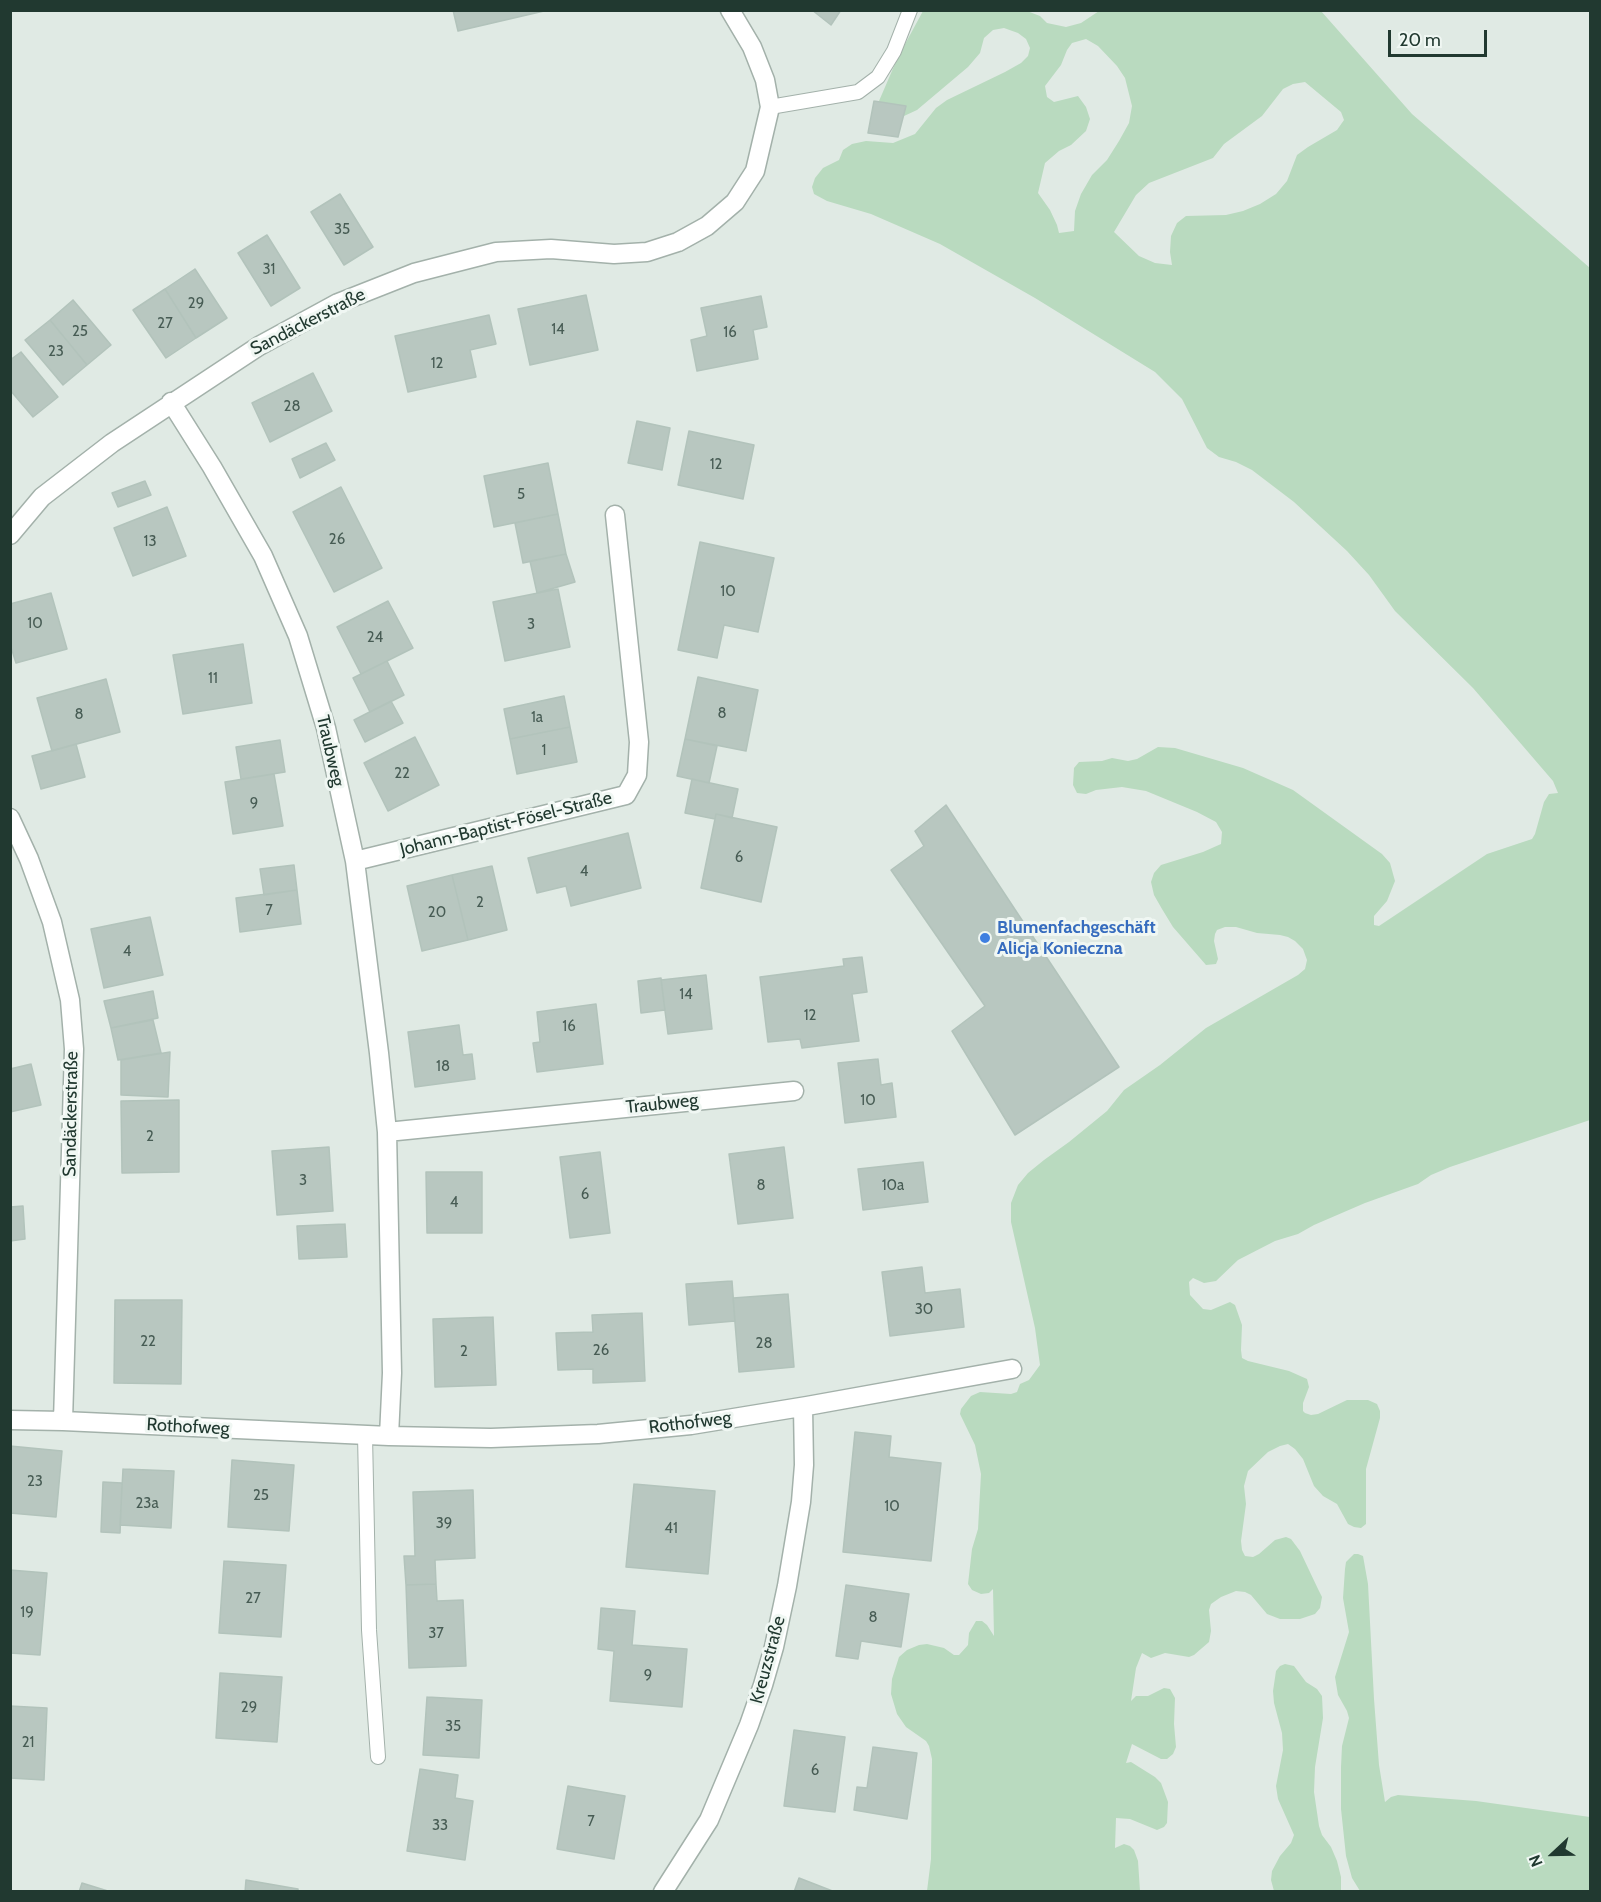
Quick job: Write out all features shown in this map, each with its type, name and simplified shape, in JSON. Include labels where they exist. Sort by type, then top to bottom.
[{"type":"street","name":"Sandäckerstraße","points":[[10,535],[42,498],[112,443],[259,346],[338,303],[414,273],[496,252],[551,249],[614,254],[647,252],[678,242],[707,226],[735,202],[755,171],[770,107],[765,80],[752,47],[730,10]]},
{"type":"street","name":"Traubweg","points":[[171,402],[212,467],[263,556],[298,636],[326,729],[355,861],[387,1132],[392,1373],[389,1436]]},
{"type":"street","name":"Johann-Baptist-Fösel-Straße","points":[[355,861],[626,795],[637,775],[639,742],[615,515]]},
{"type":"street","name":"Sandäckerstraße","points":[[10,818],[29,860],[52,922],[69,1000],[74,1049],[63,1420]]},
{"type":"street","name":"Traubweg","points":[[387,1132],[794,1091]]},
{"type":"street","name":"Rothofweg","points":[[10,1420],[63,1420],[389,1436],[491,1438],[598,1434],[691,1425],[1012,1369]]},
{"type":"street","name":"Kreuzstraße","points":[[663,1892],[709,1820],[749,1725],[769,1666],[789,1576],[801,1502],[804,1466],[803,1407]]},
{"type":"lane","points":[[770,107],[858,92],[878,77],[894,51],[910,10]]},
{"type":"lane","points":[[365,1435],[369,1630],[378,1757]]},
{"type":"green space","points":[[923,11],[1027,11],[1040,16],[1047,23],[1066,27],[1081,23],[1099,11],[1321,11],[1412,114],[1590,268],[1590,1120],[1450,1167],[1431,1175],[1418,1184],[1365,1203],[1298,1234],[1275,1241],[1238,1260],[1216,1281],[1204,1283],[1193,1278],[1189,1282],[1190,1295],[1203,1309],[1211,1310],[1230,1302],[1235,1305],[1242,1325],[1242,1358],[1289,1371],[1307,1379],[1309,1387],[1303,1403],[1305,1413],[1318,1414],[1347,1400],[1368,1400],[1377,1404],[1380,1418],[1366,1469],[1366,1524],[1361,1528],[1348,1524],[1337,1504],[1323,1496],[1314,1486],[1303,1459],[1288,1444],[1268,1452],[1248,1471],[1244,1486],[1246,1504],[1241,1541],[1245,1556],[1253,1557],[1259,1554],[1275,1540],[1286,1537],[1291,1539],[1300,1551],[1322,1597],[1320,1608],[1315,1614],[1300,1619],[1280,1619],[1267,1614],[1251,1595],[1236,1591],[1211,1604],[1209,1642],[1194,1655],[1189,1657],[1165,1653],[1151,1658],[1142,1653],[1136,1668],[1131,1701],[1136,1696],[1148,1696],[1164,1688],[1170,1689],[1175,1698],[1176,1747],[1167,1759],[1161,1759],[1132,1744],[1126,1763],[1131,1762],[1155,1777],[1161,1783],[1168,1802],[1167,1823],[1157,1830],[1130,1819],[1116,1818],[1115,1848],[1124,1844],[1134,1850],[1138,1861],[1140,1891],[927,1891],[931,1859],[932,1759],[926,1741],[906,1727],[897,1714],[891,1694],[892,1679],[899,1657],[907,1650],[927,1644],[959,1655],[968,1645],[969,1633],[976,1621],[982,1621],[987,1625],[994,1636],[993,1589],[989,1593],[981,1594],[972,1590],[968,1584],[972,1549],[978,1529],[981,1474],[975,1445],[960,1414],[971,1396],[980,1392],[1011,1394],[1017,1392],[1020,1384],[1029,1380],[1040,1365],[1035,1328],[1011,1222],[1011,1203],[1018,1185],[1028,1173],[1107,1111],[1124,1090],[1206,1028],[1298,975],[1305,969],[1307,960],[1303,949],[1288,937],[1225,927],[1217,930],[1215,934],[1214,941],[1218,959],[1216,964],[1206,965],[1173,927],[1154,895],[1151,882],[1154,873],[1161,865],[1221,844],[1222,832],[1216,822],[1146,791],[1122,787],[1096,790],[1086,794],[1077,793],[1073,785],[1074,768],[1079,762],[1112,758],[1128,761],[1137,759],[1158,747],[1175,748],[1243,768],[1293,790],[1382,854],[1390,863],[1395,881],[1387,901],[1374,916],[1374,925],[1379,926],[1487,854],[1532,839],[1544,802],[1549,794],[1558,793],[1553,781],[1473,688],[1395,611],[1369,575],[1347,551],[1294,502],[1252,470],[1219,457],[1207,448],[1182,399],[1155,372],[1035,298],[940,244],[871,214],[827,201],[814,194],[812,187],[815,178],[823,168],[839,160],[843,150],[852,144],[866,141],[893,143],[915,134],[936,108],[947,100],[1005,72],[1028,56],[1030,48],[1026,39],[1018,33],[1004,28],[993,30],[984,38],[980,53],[968,67],[917,110],[904,116],[896,116],[884,109],[879,101],[898,57]],"holes":[[[1086,39],[1098,46],[1117,66],[1125,78],[1132,106],[1129,123],[1119,141],[1107,160],[1092,175],[1081,194],[1075,211],[1074,231],[1059,233],[1050,210],[1038,193],[1045,163],[1059,151],[1071,145],[1086,131],[1090,119],[1086,107],[1078,96],[1054,102],[1047,97],[1045,86],[1061,65],[1072,43]],[[1305,82],[1341,112],[1344,120],[1337,130],[1297,155],[1287,181],[1276,194],[1243,211],[1226,215],[1186,216],[1177,223],[1171,236],[1172,265],[1155,263],[1139,256],[1114,232],[1136,195],[1149,183],[1213,158],[1224,144],[1262,116],[1283,89]]]},
{"type":"green space","points":[[1354,1554],[1363,1556],[1368,1584],[1379,1765],[1385,1802],[1398,1795],[1476,1801],[1590,1817],[1590,1891],[1360,1891],[1352,1878],[1346,1856],[1341,1809],[1341,1767],[1342,1746],[1349,1718],[1338,1695],[1335,1677],[1349,1632],[1343,1598],[1346,1562]]},
{"type":"green space","points":[[1285,1664],[1294,1666],[1306,1682],[1317,1689],[1322,1696],[1323,1718],[1315,1767],[1314,1792],[1319,1826],[1337,1861],[1341,1877],[1341,1891],[1274,1891],[1271,1880],[1272,1871],[1294,1835],[1278,1799],[1276,1786],[1283,1750],[1282,1733],[1273,1691],[1276,1671]]},
{"type":"building","points":[[453,10],[544,10],[544,11],[458,31]]},
{"type":"building","points":[[812,10],[841,10],[831,25]]},
{"type":"building","points":[[874,101],[906,106],[898,137],[868,133]]},
{"type":"building","points":[[340,194],[373,247],[344,265],[311,212]]},
{"type":"building","points":[[267,235],[300,288],[271,306],[238,253]]},
{"type":"building","points":[[195,269],[227,318],[196,338],[165,289]]},
{"type":"building","points":[[165,289],[196,338],[166,358],[133,310]]},
{"type":"building","points":[[586,295],[598,350],[530,365],[518,309]]},
{"type":"building","points":[[761,296],[767,327],[753,330],[758,359],[697,371],[691,340],[707,336],[701,308]]},
{"type":"building","points":[[73,300],[111,345],[87,365],[50,320]]},
{"type":"building","points":[[489,315],[496,344],[470,350],[476,377],[408,392],[395,336]]},
{"type":"building","points":[[50,320],[87,365],[63,385],[25,340]]},
{"type":"building","points":[[21,352],[58,397],[33,417],[10,390],[10,360]]},
{"type":"building","points":[[313,373],[332,411],[270,442],[252,403]]},
{"type":"building","points":[[637,421],[670,428],[662,470],[628,463]]},
{"type":"building","points":[[689,431],[754,445],[743,499],[678,485]]},
{"type":"building","points":[[326,443],[335,460],[300,478],[292,459]]},
{"type":"building","points":[[548,463],[558,514],[494,527],[484,476]]},
{"type":"building","points":[[145,481],[151,495],[118,507],[112,493]]},
{"type":"building","points":[[341,487],[382,568],[334,592],[293,512]]},
{"type":"building","points":[[167,507],[186,556],[133,576],[114,528]]},
{"type":"building","points":[[558,514],[566,554],[523,563],[515,523]]},
{"type":"building","points":[[700,542],[774,558],[758,632],[724,625],[717,658],[678,650]]},
{"type":"building","points":[[566,554],[575,582],[537,593],[530,561]]},
{"type":"building","points":[[558,589],[570,647],[505,661],[493,602]]},
{"type":"building","points":[[51,593],[67,649],[16,663],[10,644],[10,604]]},
{"type":"building","points":[[388,601],[413,648],[361,674],[337,627]]},
{"type":"building","points":[[243,644],[252,703],[183,714],[173,655]]},
{"type":"building","points":[[387,661],[404,695],[370,712],[353,678]]},
{"type":"building","points":[[698,677],[758,690],[746,751],[685,739]]},
{"type":"building","points":[[106,679],[120,732],[52,751],[37,698]]},
{"type":"building","points":[[564,696],[570,727],[510,739],[504,709]]},
{"type":"building","points":[[391,701],[403,723],[365,742],[354,720]]},
{"type":"building","points":[[570,727],[577,762],[517,774],[510,739]]},
{"type":"building","points":[[415,737],[439,785],[388,811],[364,763]]},
{"type":"building","points":[[685,739],[717,746],[709,783],[677,776]]},
{"type":"building","points":[[280,740],[285,772],[241,779],[236,747]]},
{"type":"building","points":[[76,744],[85,777],[41,789],[32,756]]},
{"type":"building","points":[[274,774],[283,826],[233,834],[225,782]]},
{"type":"building","points":[[692,779],[738,789],[732,818],[716,814],[715,819],[685,813]]},
{"type":"building","name":"Blumenfachgeschäft Alicja Konieczna","points":[[946,805],[1119,1067],[1015,1135],[952,1031],[985,1006],[891,870],[924,846],[915,831]]},
{"type":"building","points":[[716,814],[777,827],[761,902],[701,888]]},
{"type":"building","points":[[628,833],[641,888],[571,906],[566,886],[537,893],[528,858]]},
{"type":"building","points":[[294,865],[297,890],[264,895],[260,869]]},
{"type":"building","points":[[492,866],[507,930],[468,940],[452,875]]},
{"type":"building","points":[[452,875],[468,940],[422,951],[407,886]]},
{"type":"building","points":[[297,890],[301,924],[240,932],[236,898]]},
{"type":"building","points":[[150,917],[163,975],[104,988],[91,929]]},
{"type":"building","points":[[862,957],[867,992],[852,994],[859,1041],[802,1048],[800,1039],[768,1042],[760,977],[844,966],[843,959]]},
{"type":"building","points":[[706,975],[712,1029],[668,1034],[661,980]]},
{"type":"building","points":[[661,978],[665,1010],[641,1013],[638,981]]},
{"type":"building","points":[[153,991],[158,1018],[111,1028],[104,1001]]},
{"type":"building","points":[[596,1004],[603,1064],[537,1072],[533,1043],[540,1042],[537,1012]]},
{"type":"building","points":[[153,1020],[161,1053],[118,1060],[111,1028]]},
{"type":"building","points":[[459,1025],[463,1055],[472,1054],[475,1079],[415,1087],[408,1032]]},
{"type":"building","points":[[170,1052],[168,1097],[121,1095],[121,1060]]},
{"type":"building","points":[[878,1059],[881,1085],[892,1083],[896,1117],[845,1123],[838,1063]]},
{"type":"building","points":[[31,1064],[41,1105],[10,1112],[10,1069]]},
{"type":"building","points":[[179,1100],[179,1172],[122,1173],[121,1101]]},
{"type":"building","points":[[329,1147],[333,1211],[277,1215],[272,1151]]},
{"type":"building","points":[[784,1147],[793,1218],[738,1224],[729,1154]]},
{"type":"building","points":[[600,1152],[610,1233],[570,1238],[560,1157]]},
{"type":"building","points":[[923,1162],[928,1202],[863,1210],[858,1169]]},
{"type":"building","points":[[426,1172],[482,1172],[482,1233],[427,1233]]},
{"type":"building","points":[[23,1206],[25,1239],[10,1241],[10,1207]]},
{"type":"building","points":[[345,1224],[347,1257],[299,1259],[297,1226]]},
{"type":"building","points":[[922,1267],[925,1293],[960,1289],[964,1327],[890,1336],[882,1272]]},
{"type":"building","points":[[732,1281],[735,1321],[689,1325],[686,1284]]},
{"type":"building","points":[[788,1294],[794,1367],[739,1372],[733,1298]]},
{"type":"building","points":[[115,1300],[182,1300],[181,1384],[114,1383]]},
{"type":"building","points":[[642,1313],[645,1381],[593,1383],[593,1369],[558,1370],[556,1333],[593,1332],[592,1315]]},
{"type":"building","points":[[493,1317],[496,1385],[435,1387],[433,1319]]},
{"type":"building","points":[[855,1432],[891,1436],[889,1457],[941,1463],[931,1561],[843,1552]]},
{"type":"building","points":[[10,1446],[62,1451],[56,1517],[10,1513]]},
{"type":"building","points":[[232,1460],[294,1465],[289,1531],[228,1527]]},
{"type":"building","points":[[123,1469],[174,1471],[171,1528],[120,1525]]},
{"type":"building","points":[[103,1482],[122,1483],[120,1533],[101,1532]]},
{"type":"building","points":[[634,1484],[715,1491],[708,1574],[626,1567]]},
{"type":"building","points":[[473,1490],[475,1558],[435,1560],[436,1584],[406,1585],[404,1556],[415,1556],[413,1492]]},
{"type":"building","points":[[224,1561],[286,1565],[281,1637],[219,1633]]},
{"type":"building","points":[[10,1570],[47,1573],[40,1655],[10,1653]]},
{"type":"building","points":[[436,1584],[437,1601],[463,1600],[466,1666],[409,1668],[406,1585]]},
{"type":"building","points":[[846,1585],[909,1594],[901,1647],[861,1641],[858,1659],[836,1656]]},
{"type":"building","points":[[601,1608],[635,1611],[632,1645],[687,1649],[682,1707],[610,1701],[614,1651],[598,1649]]},
{"type":"building","points":[[220,1673],[282,1677],[277,1742],[216,1738]]},
{"type":"building","points":[[427,1697],[482,1700],[479,1758],[423,1755]]},
{"type":"building","points":[[10,1706],[47,1708],[44,1780],[10,1778]]},
{"type":"building","points":[[794,1730],[845,1737],[835,1812],[784,1806]]},
{"type":"building","points":[[873,1747],[917,1753],[907,1819],[854,1810],[857,1787],[867,1788]]},
{"type":"building","points":[[420,1769],[458,1775],[455,1798],[473,1801],[465,1860],[407,1851]]},
{"type":"building","points":[[568,1786],[625,1796],[614,1859],[557,1849]]},
{"type":"building","points":[[799,1878],[835,1892],[794,1892]]},
{"type":"building","points":[[246,1880],[298,1889],[298,1892],[245,1892]]},
{"type":"building","points":[[82,1883],[111,1892],[79,1892]]},
{"type":"place","name":"Blumenfachgeschäft Alicja Konieczna","points":[[985,938]]}]
